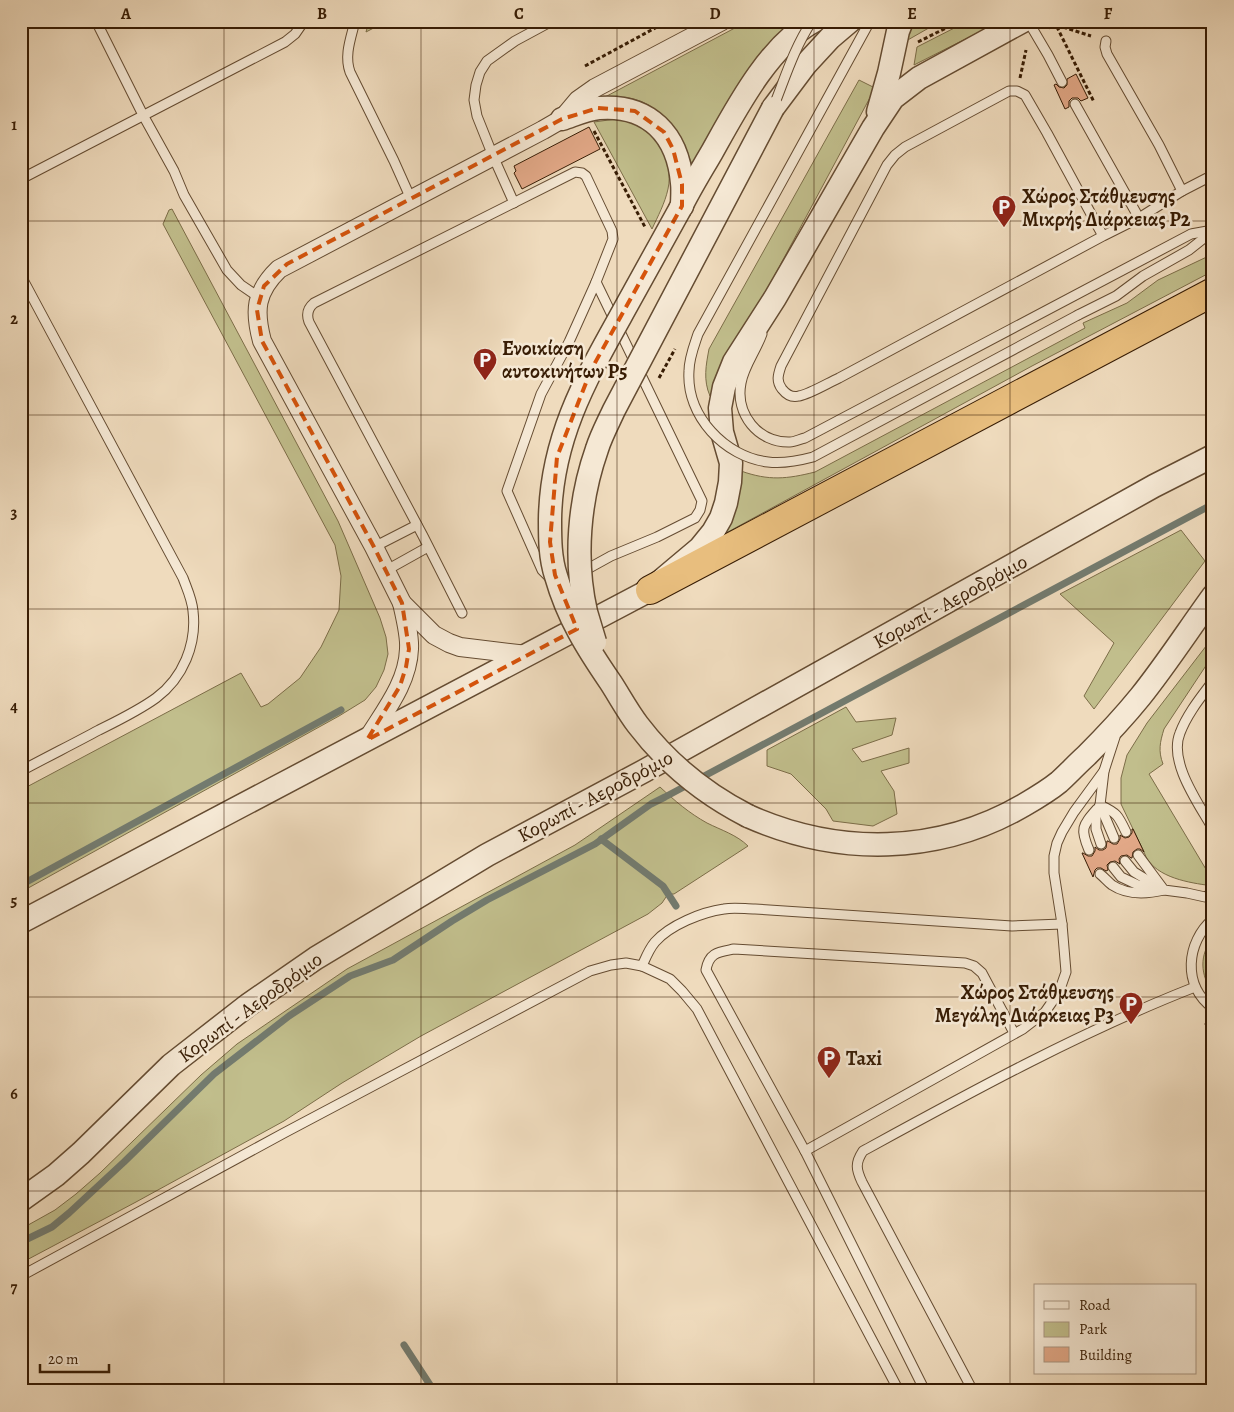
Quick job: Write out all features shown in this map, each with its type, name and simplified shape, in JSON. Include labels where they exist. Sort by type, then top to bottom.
[{"type":"highway","points":[[650,590],[1213,292]]},
{"type":"street","points":[[562,119],[578,100],[595,88],[722,21]]},
{"type":"street","points":[[813,21],[784,43],[767,62],[734,112],[590,370],[562,437],[551,494],[550,542],[555,575],[568,612],[586,647],[637,724],[664,756],[695,783],[729,806],[767,824],[807,836],[848,843],[897,844],[930,840],[970,830],[1008,814],[1044,793],[1060,781],[1104,738],[1140,696],[1213,596]]},
{"type":"street","points":[[615,689],[598,651],[586,611],[580,570],[580,537],[586,488],[597,448],[614,410],[773,108],[806,64],[830,38],[850,21]]},
{"type":"street","points":[[873,128],[902,21]]},
{"type":"street","points":[[21,922],[650,590],[700,548],[721,518],[730,482],[730,463],[722,432],[720,408],[724,387],[734,362],[775,298],[873,128],[894,98],[919,78],[1023,21]]},
{"type":"street","points":[[367,740],[400,686],[406,667],[409,649],[402,603],[374,547],[262,341],[257,323],[257,310],[264,286],[279,269],[562,119],[598,108],[618,108],[635,111],[650,120],[664,132],[679,165],[682,184],[681,208]]},
{"type":"street","name":"Κορωπί - Αεροδρόμιο","points":[[21,1200],[56,1175],[81,1153],[171,1065],[248,1005],[316,958],[487,855],[644,771],[1154,486],[1213,456]]},
{"type":"street","points":[[402,603],[434,635],[448,644],[527,655]]},
{"type":"lane","points":[[96,21],[143,115],[174,171],[184,195],[227,270],[241,285],[260,298]]},
{"type":"lane","points":[[21,179],[285,42],[295,34],[304,21]]},
{"type":"lane","points":[[355,21],[346,63],[411,199]]},
{"type":"lane","points":[[514,203],[477,116],[474,100],[476,85],[480,72],[487,61],[515,41],[552,21]]},
{"type":"lane","points":[[773,108],[804,33],[813,21]]},
{"type":"lane","points":[[870,21],[698,334],[691,355],[688,373],[694,402],[702,420],[715,436],[730,448],[754,460],[781,463],[814,457],[1116,296],[1143,276],[1189,250],[1213,231]]},
{"type":"lane","points":[[1028,21],[1062,82]]},
{"type":"lane","points":[[1106,41],[1107,54],[1159,145],[1182,191]]},
{"type":"lane","points":[[1103,236],[1025,95],[1009,91],[905,147],[887,165],[781,366],[777,378],[779,386],[785,393],[799,396],[848,373],[1140,218],[1182,191],[1213,175]]},
{"type":"lane","points":[[1075,104],[1140,218]]},
{"type":"lane","points":[[462,613],[309,322],[307,317],[310,306],[575,172],[586,176],[612,231],[613,239],[569,342],[541,394],[506,491],[542,570],[549,578],[562,582],[611,556],[657,538],[695,518],[700,510],[702,501],[596,282]]},
{"type":"lane","points":[[775,298],[758,345],[744,372],[740,384],[740,397],[745,416],[750,425],[767,438],[791,442],[805,438],[1191,234],[1213,231]]},
{"type":"lane","points":[[21,276],[183,578],[192,603],[194,627],[187,659],[168,687],[157,697],[138,710],[21,771]]},
{"type":"lane","points":[[374,547],[416,525]]},
{"type":"lane","points":[[386,570],[428,547]]},
{"type":"lane","points":[[1213,681],[1186,720],[1179,735],[1177,753],[1183,775],[1213,829]]},
{"type":"lane","points":[[1101,844],[1096,829],[1096,818],[1100,804],[1104,771],[1115,735],[1140,696]]},
{"type":"lane","points":[[805,1151],[1023,1029],[1045,1012],[1059,992],[1066,972],[1062,924],[1054,874],[1054,856],[1057,843],[1074,812],[1104,771]]},
{"type":"lane","points":[[1100,804],[1118,816],[1126,832]]},
{"type":"lane","points":[[1100,804],[1114,838]]},
{"type":"lane","points":[[1089,850],[1083,836],[1086,821],[1100,804]]},
{"type":"lane","points":[[1138,855],[1164,890]]},
{"type":"lane","points":[[1125,861],[1134,872],[1164,890]]},
{"type":"lane","points":[[1113,867],[1121,877],[1138,885],[1210,897]]},
{"type":"lane","points":[[1100,874],[1112,885],[1125,891],[1136,893],[1164,890]]},
{"type":"lane","points":[[642,966],[648,951],[656,941],[675,926],[702,914],[725,909],[755,908],[1012,926],[1062,924]]},
{"type":"lane","points":[[1213,919],[1198,936],[1193,946],[1191,957],[1195,987],[1202,998],[1213,1008]]},
{"type":"lane","points":[[925,1391],[805,1151],[706,970],[707,963],[712,955],[734,949],[965,963],[974,966],[982,973],[1014,1033]]},
{"type":"lane","points":[[21,1276],[284,1133],[590,971],[626,963],[642,966],[670,980],[697,1009],[899,1391]]},
{"type":"lane","points":[[973,1391],[862,1182],[857,1170],[858,1159],[863,1151],[994,1080],[1144,1007],[1195,987]]},
{"type":"path","points":[[584,66],[668,21]]},
{"type":"path","points":[[912,45],[960,21]]},
{"type":"path","points":[[1054,21],[1056,25],[1106,41]]},
{"type":"path","points":[[1202,1020],[1213,1028]]},
{"type":"highlighted area","points":[[598,108],[635,111],[664,132],[673,149],[682,184],[682,206],[591,370],[557,457],[550,542],[555,575],[577,629],[367,740],[400,686],[406,667],[409,649],[402,603],[374,547],[262,341],[257,310],[264,286],[287,264],[562,119]]},
{"type":"green space","points":[[369,21],[387,21],[366,32]]},
{"type":"green space","points":[[748,21],[791,21],[760,57],[693,167],[677,134],[670,124],[652,107],[641,101],[629,98],[605,97]]},
{"type":"green space","points":[[917,21],[941,21],[906,41],[909,25]]},
{"type":"green space","points":[[968,21],[1001,21],[914,65],[917,47]]},
{"type":"green space","points":[[859,80],[873,87],[873,92],[710,396],[706,378],[709,349]]},
{"type":"green space","points":[[616,119],[631,122],[649,132],[662,149],[666,158],[669,179],[668,189],[652,229],[594,122]]},
{"type":"green space","points":[[172,209],[338,521],[380,618],[386,637],[388,654],[384,670],[376,687],[365,700],[21,892],[21,790],[241,673],[261,707],[268,704],[300,678],[321,647],[339,610],[341,576],[335,545],[163,224],[169,210]]},
{"type":"green space","points":[[1213,254],[1213,271],[1032,366],[726,533],[740,489],[741,471],[769,478],[796,476],[815,472],[1085,328],[1083,323],[1127,303],[1158,280]]},
{"type":"green space","points":[[1181,530],[1205,561],[1094,709],[1084,696],[1114,643],[1060,594]]},
{"type":"green space","points":[[1213,637],[1213,655],[1164,729],[1160,746],[1163,764],[1149,774],[1210,876],[1206,885],[1179,880],[1154,867],[1148,860],[1121,804],[1121,778],[1127,755],[1147,723]]},
{"type":"green space","points":[[846,707],[856,722],[896,718],[892,735],[852,749],[862,762],[909,748],[909,763],[881,771],[894,791],[897,814],[873,826],[833,821],[826,809],[791,774],[767,766],[767,750]]},
{"type":"green space","points":[[660,787],[694,815],[734,836],[748,846],[674,894],[668,894],[662,903],[648,914],[421,1036],[342,1083],[284,1121],[21,1263],[21,1229],[55,1210],[76,1194],[201,1075],[237,1044],[347,969],[575,845]]},
{"type":"green space","points":[[1213,938],[1213,992],[1206,979],[1203,958],[1208,944]]},
{"type":"building","points":[[1076,74],[1088,98],[1081,101],[1078,98],[1072,98],[1069,101],[1069,107],[1065,109],[1054,85],[1056,84],[1064,88],[1067,85],[1067,79]]},
{"type":"building","points":[[589,127],[600,149],[522,189],[514,173],[516,171],[514,166]]},
{"type":"building","points":[[1132,829],[1144,852],[1137,849],[1133,852],[1132,858],[1127,855],[1121,856],[1119,859],[1120,864],[1115,861],[1110,862],[1107,865],[1108,870],[1106,871],[1097,868],[1093,877],[1082,853],[1092,856],[1095,847],[1099,850],[1106,848],[1107,841],[1117,844],[1120,835],[1125,838],[1129,837]]},
{"type":"waterway","points":[[21,1242],[52,1227],[69,1213],[214,1074],[289,1016],[350,976],[393,960],[487,900],[595,844],[651,804],[1213,504]]},
{"type":"waterway","points":[[21,885],[341,710]]},
{"type":"waterway","points":[[601,839],[663,886],[676,906]]},
{"type":"waterway","points":[[404,1345],[434,1391]]},
{"type":"waterway","points":[[23,1380],[29,1391]]},
{"type":"place","name":"Χώρος Στάθμευσης Μικρής Διάρκειας P2","points":[[1004,228]]},
{"type":"place","name":"Ενοικίαση αυτοκινήτων P5","points":[[485,381]]},
{"type":"place","name":"Χώρος Στάθμευσης Μεγάλης Διάρκειας P3","points":[[1131,1025]]},
{"type":"place","name":"Taxi","points":[[829,1079]]}]
